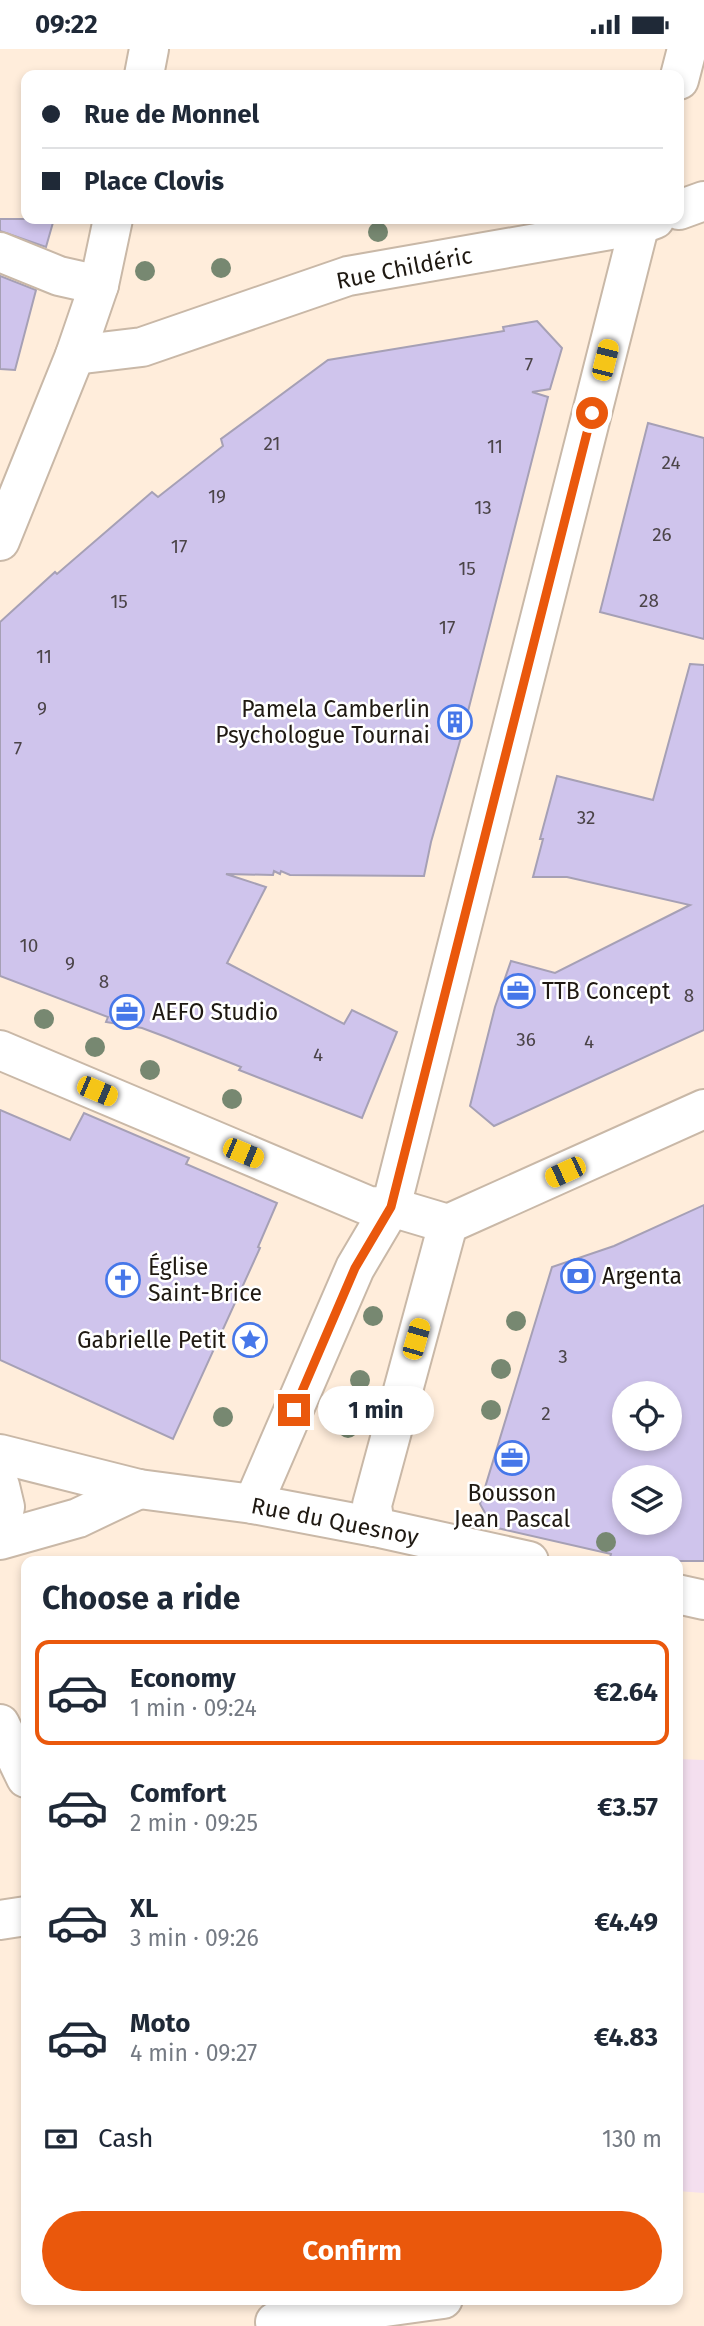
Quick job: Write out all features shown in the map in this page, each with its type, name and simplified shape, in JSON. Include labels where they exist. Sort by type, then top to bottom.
[{"type":"street","points":[[145,70],[149,49]]},
{"type":"street","points":[[682,70],[687,49]]},
{"type":"street","points":[[684,208],[704,201]]},
{"type":"street","points":[[0,541],[75,355],[99,285],[112,224]]},
{"type":"street","name":"Rue Childéric","points":[[75,355],[142,347],[348,276],[629,224]]},
{"type":"street","points":[[253,1504],[355,1268],[391,1207],[644,224]]},
{"type":"street","points":[[0,252],[59,276],[99,285]]},
{"type":"street","points":[[0,1050],[369,1206],[391,1207],[448,1224],[704,1109]]},
{"type":"street","points":[[375,1527],[372,1505],[448,1224]]},
{"type":"street","name":"Rue du Quesnoy","points":[[0,1454],[139,1489],[253,1504],[506,1556]]},
{"type":"street","points":[[0,1486],[5,1507],[0,1529]]},
{"type":"street","points":[[0,1540],[78,1518],[139,1489]]},
{"type":"street","points":[[683,1595],[704,1600]]},
{"type":"street","points":[[0,1724],[21,1768]]},
{"type":"street","points":[[0,1920],[21,1917]]},
{"type":"street","points":[[274,2316],[383,2305]]},
{"type":"shaded area","points":[[683,1759],[704,1760],[704,2193],[683,2191]]},
{"type":"building","points":[[0,219],[21,219],[21,224],[53,224],[46,247],[0,231]]},
{"type":"building","points":[[0,276],[36,290],[15,370],[0,369]]},
{"type":"building","points":[[537,321],[562,348],[550,389],[532,392],[548,397],[424,876],[290,875],[281,871],[280,874],[274,871],[273,875],[226,874],[266,887],[227,963],[344,1024],[352,1010],[397,1032],[362,1118],[239,1070],[241,1067],[142,1028],[106,1022],[108,1017],[0,976],[0,622],[55,572],[57,574],[152,492],[158,497],[223,446],[221,439],[328,360],[504,331],[503,327]]},
{"type":"building","points":[[648,423],[704,438],[704,639],[600,612]]},
{"type":"building","points":[[690,664],[704,665],[704,1030],[494,1126],[470,1106],[495,1007],[511,961],[555,973],[690,905],[567,877],[533,877],[557,776],[653,800]]},
{"type":"building","name":"Église Saint-Brice","points":[[0,1110],[70,1140],[84,1113],[189,1158],[186,1164],[277,1203],[258,1247],[260,1248],[173,1439],[0,1360]]},
{"type":"building","points":[[704,1205],[704,1561],[683,1561],[683,1556],[610,1556],[493,1527],[480,1504],[552,1267],[614,1246]]},
{"type":"place","name":"Pamela Camberlin Psychologue Tournai","points":[[455,722]]},
{"type":"place","name":"TTB Concept","points":[[518,991]]},
{"type":"place","name":"AEFO Studio","points":[[127,1012]]},
{"type":"place","name":"Argenta","points":[[578,1276]]},
{"type":"place","name":"Église Saint-Brice","points":[[123,1280]]},
{"type":"place","name":"Gabrielle Petit","points":[[250,1340]]},
{"type":"place","name":"Bousson Jean Pascal","points":[[512,1458]]},
{"type":"route","points":[[294,1410],[355,1268],[391,1207],[592,413]]}]
